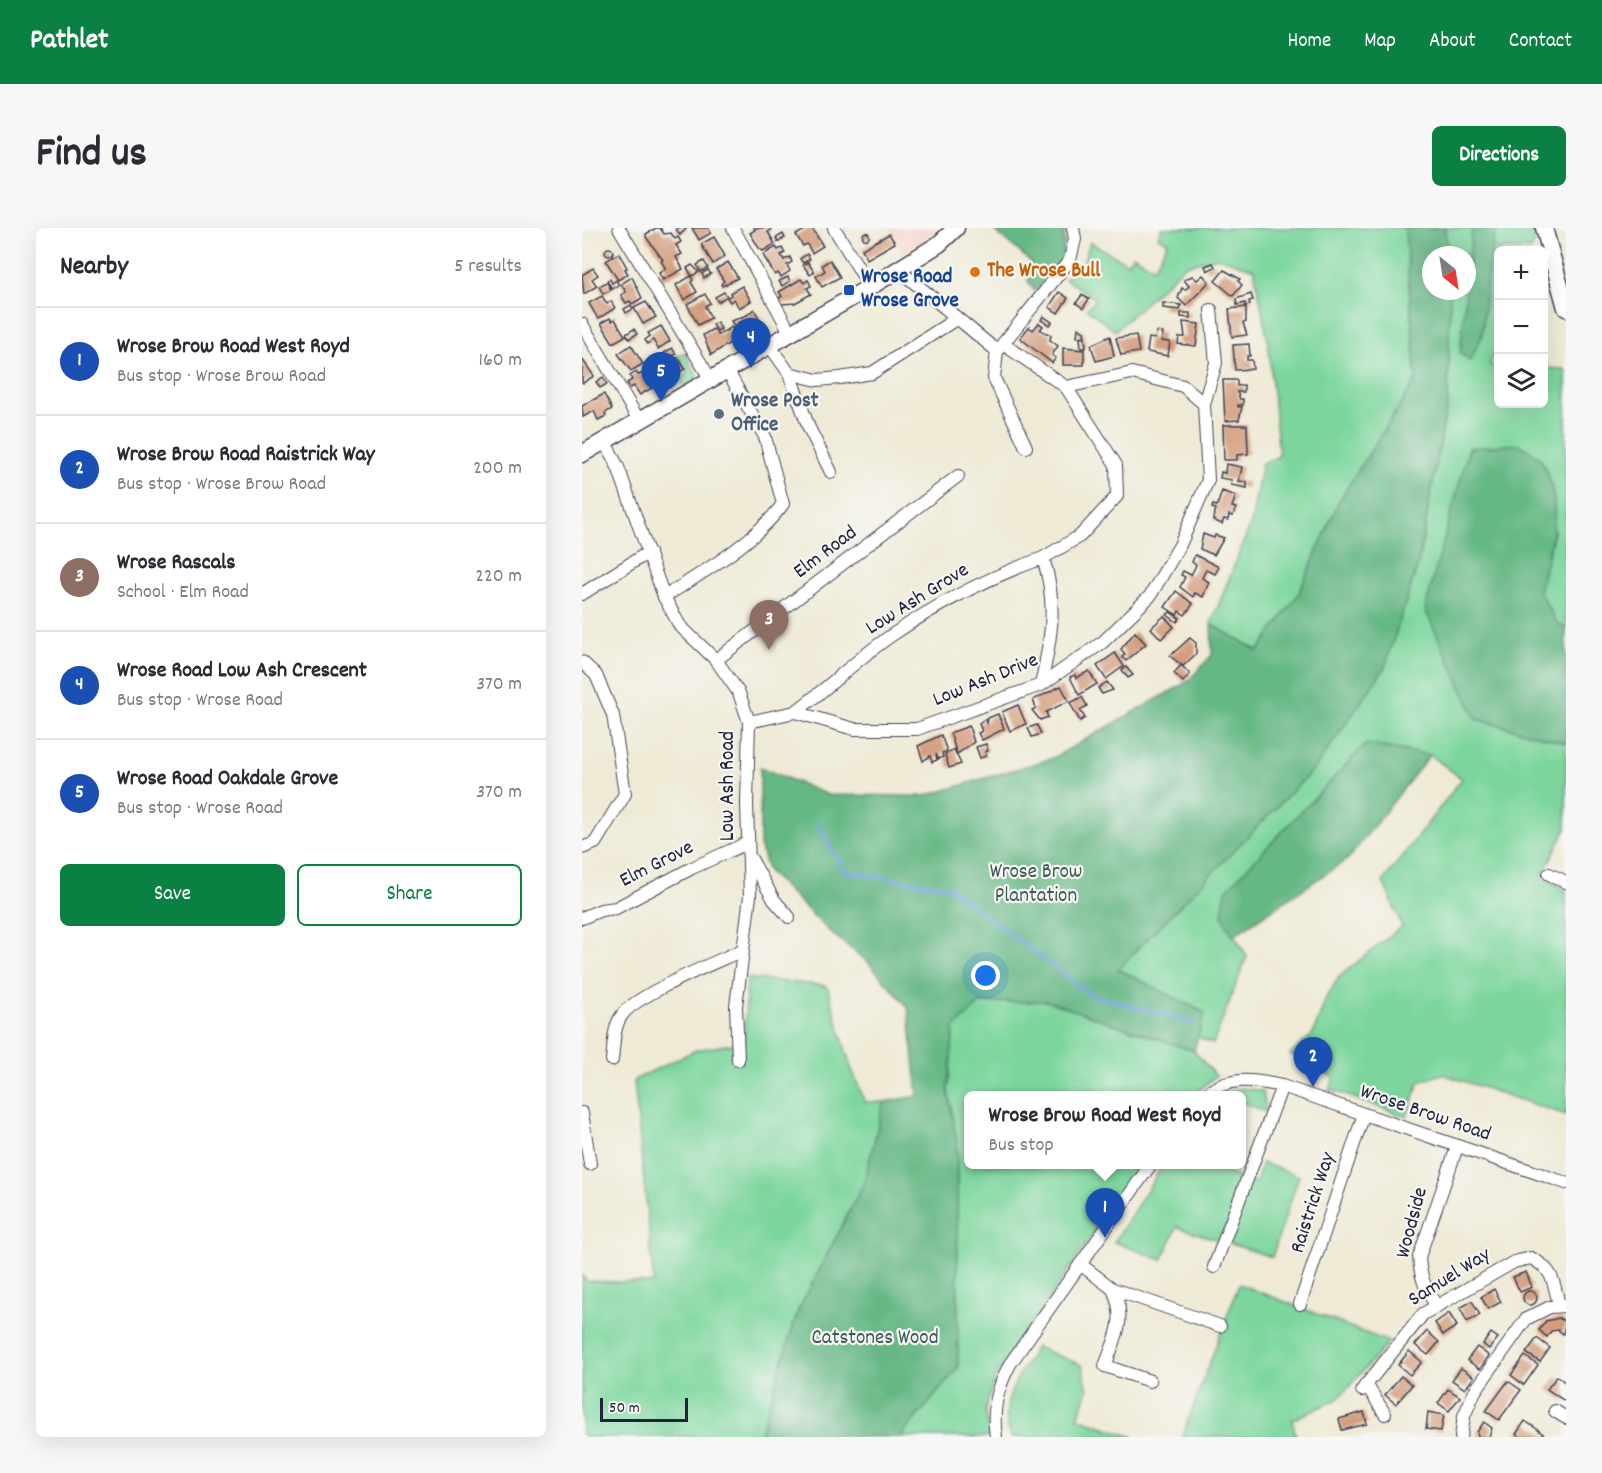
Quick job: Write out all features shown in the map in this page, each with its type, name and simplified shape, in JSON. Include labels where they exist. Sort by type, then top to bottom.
[{"type":"street","points":[[620,228],[711,380]]},
{"type":"street","points":[[733,228],[789,332]]},
{"type":"street","points":[[834,228],[870,288]]},
{"type":"street","points":[[582,454],[640,422],[789,332],[870,288],[939,244],[956,228]]},
{"type":"street","points":[[1026,447],[994,378],[993,366],[1000,347],[1070,260],[1075,239],[1073,228]]},
{"type":"street","points":[[1544,228],[1566,308]]},
{"type":"street","points":[[899,270],[956,319],[1066,387],[1132,373],[1183,386],[1204,404]]},
{"type":"street","name":"Low Ash Drive","points":[[749,722],[795,712],[854,729],[917,729],[1041,685],[1103,642],[1150,596],[1180,545],[1208,480],[1204,404],[1216,363],[1211,310]]},
{"type":"street","points":[[789,373],[817,380],[872,373],[956,319]]},
{"type":"street","points":[[582,324],[640,422]]},
{"type":"street","points":[[769,345],[789,373],[810,428],[831,472]]},
{"type":"street","points":[[664,597],[718,562],[774,516],[783,504],[765,437],[728,370]]},
{"type":"street","name":"Low Ash Grove","points":[[795,712],[890,636],[963,591],[1006,571],[1043,558],[1080,536],[1117,495],[1116,465],[1066,387]]},
{"type":"street","name":"Low Ash Road","points":[[605,442],[618,467],[664,597],[680,626],[716,660],[739,693],[749,722],[747,843],[750,858],[750,896],[736,1006],[738,1060]]},
{"type":"street","name":"Elm Road","points":[[716,660],[958,477]]},
{"type":"street","points":[[582,594],[649,552]]},
{"type":"street","points":[[1041,685],[1051,641],[1052,587],[1043,558]]},
{"type":"street","points":[[582,662],[596,675],[613,715],[625,794],[595,843],[582,848]]},
{"type":"street","name":"Elm Grove","points":[[582,918],[601,910],[616,908],[692,868],[747,843]]},
{"type":"street","points":[[750,858],[774,900],[789,917]]},
{"type":"street","points":[[1549,874],[1566,882]]},
{"type":"street","points":[[612,1060],[616,1030],[622,1013],[664,986],[742,950]]},
{"type":"street","name":"Wrose Brow Road","points":[[1212,1091],[1232,1081],[1246,1078],[1282,1086],[1566,1183]]},
{"type":"street","points":[[1214,1267],[1282,1086]]},
{"type":"street","points":[[582,1113],[590,1164]]},
{"type":"street","name":"Raistrick Way","points":[[1300,1304],[1364,1114]]},
{"type":"street","name":"Woodside","points":[[1437,1306],[1426,1292],[1420,1272],[1419,1257],[1457,1147]]},
{"type":"street","points":[[996,1434],[994,1408],[998,1388],[1011,1364],[1146,1169]]},
{"type":"street","name":"Samuel Way","points":[[1385,1414],[1364,1387],[1411,1325],[1423,1314],[1514,1262],[1531,1258],[1545,1266],[1549,1272],[1563,1306]]},
{"type":"street","points":[[1080,1264],[1113,1289],[1220,1326]]},
{"type":"street","points":[[1113,1289],[1121,1306],[1121,1321],[1105,1366],[1150,1382]]},
{"type":"street","points":[[1461,1437],[1464,1416],[1475,1391],[1526,1319],[1563,1306]]},
{"type":"street","points":[[1555,1411],[1566,1418]]},
{"type":"shaded area","points":[[890,228],[938,228],[904,257]]},
{"type":"green space","points":[[992,228],[1065,228],[1063,260],[1035,291],[1028,281],[1031,262]]},
{"type":"green space","points":[[1162,228],[1405,228],[1416,380],[1339,501],[1298,595],[1258,651],[1211,624],[1251,523],[1262,463],[1279,456],[1268,341],[1254,269],[1218,257],[1186,265],[1115,331],[1087,309],[1096,299],[1065,279],[1083,263],[1090,242],[1127,263],[1133,255],[1154,268],[1168,242],[1158,237]]},
{"type":"green space","name":"Wrose Brow Plantation","points":[[1405,228],[1444,228],[1448,246],[1422,246],[1422,300],[1450,300],[1448,400],[1418,564],[1384,669],[1315,768],[1118,969],[1205,1013],[1194,1051],[1047,1001],[981,1003],[954,1028],[948,1090],[957,1143],[958,1368],[900,1437],[759,1437],[798,1311],[864,1183],[884,1102],[918,1096],[908,1007],[868,962],[831,933],[767,870],[760,845],[760,767],[828,795],[925,796],[1053,758],[1187,682],[1212,655],[1211,624],[1258,651],[1298,595],[1339,501],[1416,380]]},
{"type":"green space","points":[[1444,228],[1532,228],[1535,241],[1533,246],[1494,246],[1494,354],[1490,365],[1494,366],[1494,408],[1548,408],[1548,368],[1564,369],[1566,372],[1566,629],[1557,623],[1539,591],[1555,529],[1476,719],[1566,743],[1566,829],[1542,877],[1566,890],[1566,1115],[1442,1074],[1419,1082],[1407,1117],[1329,1089],[1334,1078],[1290,1054],[1313,1034],[1326,998],[1339,977],[1402,926],[1383,881],[1462,779],[1430,755],[1222,915],[1247,956],[1213,1044],[1198,1037],[1204,1013],[1117,969],[1315,768],[1384,669],[1418,564],[1448,400],[1450,300],[1476,300],[1476,246],[1448,246]]},
{"type":"green space","points":[[1472,228],[1496,228],[1487,280],[1482,336],[1470,361],[1460,353],[1465,300],[1476,300],[1476,246],[1470,246]]},
{"type":"green space","points":[[685,352],[698,378],[683,387],[680,378],[688,373],[678,356]]},
{"type":"green space","points":[[1518,444],[1541,460],[1549,476],[1553,492],[1554,525],[1539,591],[1557,623],[1566,629],[1566,743],[1476,719],[1425,609],[1469,448]]},
{"type":"green space","points":[[1366,744],[1430,755],[1348,859],[1233,936],[1222,915],[1226,890]]},
{"type":"green space","points":[[747,978],[827,986],[850,1065],[865,1102],[884,1102],[864,1183],[798,1311],[759,1437],[582,1437],[582,1275],[586,1281],[654,1283],[634,1080],[696,1050],[744,1042]]},
{"type":"green space","points":[[1047,1001],[1194,1051],[1216,1076],[1198,1091],[964,1091],[964,1169],[1138,1169],[996,1375],[985,1410],[990,1437],[900,1437],[958,1368],[957,1143],[948,1090],[954,1027],[981,1003]]},
{"type":"green space","points":[[1240,1088],[1263,1091],[1266,1112],[1246,1104],[1246,1091],[1231,1091]]},
{"type":"green space","points":[[1262,1163],[1299,1176],[1272,1257],[1177,1227],[1162,1260],[1114,1242],[1160,1169],[1215,1169],[1256,1183]]},
{"type":"green space","points":[[1239,1284],[1389,1342],[1338,1399],[1292,1420],[1296,1437],[1182,1437]]},
{"type":"green space","points":[[1036,1347],[1082,1365],[1088,1390],[1078,1418],[1134,1437],[1064,1437],[1065,1432],[1039,1437],[1011,1437],[1007,1425],[1008,1401],[1017,1379]]},
{"type":"building","points":[[660,228],[664,234],[671,233],[681,242],[676,245],[682,254],[676,257],[683,269],[663,280],[659,273],[666,269],[661,261],[663,260],[646,237],[646,234]]},
{"type":"building","points":[[678,228],[687,228],[680,235],[676,229]]},
{"type":"building","points":[[692,228],[708,228],[711,233],[699,240]]},
{"type":"building","points":[[754,228],[770,228],[768,232],[775,244],[763,251],[759,248],[750,233],[755,230]]},
{"type":"building","points":[[812,228],[823,246],[812,253],[807,244],[803,246],[796,235]]},
{"type":"building","points":[[866,232],[870,236],[866,240],[862,236]]},
{"type":"building","points":[[783,234],[785,238],[778,242],[776,238]]},
{"type":"building","points":[[889,234],[895,243],[867,259],[862,249]]},
{"type":"building","points":[[714,237],[725,256],[713,264],[701,244]]},
{"type":"building","points":[[776,247],[778,250],[782,248],[785,253],[781,255],[784,260],[790,257],[792,262],[787,265],[790,271],[781,277],[778,273],[775,275],[763,255]]},
{"type":"building","points":[[609,248],[613,252],[609,256],[605,252]]},
{"type":"building","points":[[619,253],[628,274],[618,280],[606,261]]},
{"type":"building","points":[[807,254],[810,259],[803,263],[800,259]]},
{"type":"building","points":[[830,260],[840,277],[822,287],[816,276],[825,271],[822,265]]},
{"type":"building","points":[[704,261],[708,268],[701,272],[697,265]]},
{"type":"building","points":[[728,262],[738,278],[722,286],[724,281],[716,269]]},
{"type":"building","points":[[808,262],[814,272],[810,275],[803,265]]},
{"type":"building","points":[[1213,263],[1215,267],[1207,271],[1205,266]]},
{"type":"building","points":[[692,265],[699,272],[692,276],[687,268]]},
{"type":"building","points":[[593,268],[598,275],[592,279],[597,286],[584,294],[582,275]]},
{"type":"building","points":[[708,270],[711,274],[704,278],[702,274]]},
{"type":"building","points":[[1224,270],[1240,279],[1238,281],[1242,285],[1233,296],[1215,281]]},
{"type":"building","points":[[1203,275],[1209,282],[1186,306],[1178,298],[1182,288],[1185,290],[1189,286],[1184,280],[1192,276],[1197,280]]},
{"type":"building","points":[[691,276],[693,280],[691,282],[697,292],[684,300],[676,285]]},
{"type":"building","points":[[632,277],[642,298],[632,304],[630,301],[626,303],[621,295],[626,292],[621,284]]},
{"type":"building","points":[[788,277],[790,281],[782,286],[779,281]]},
{"type":"building","points":[[610,279],[612,283],[616,280],[619,285],[612,289],[607,281]]},
{"type":"building","points":[[801,279],[804,283],[808,280],[811,286],[807,288],[811,294],[795,303],[781,304],[778,299],[782,296],[779,292]]},
{"type":"building","points":[[607,282],[611,290],[603,294],[599,286]]},
{"type":"building","points":[[742,286],[751,301],[739,308],[734,299],[730,302],[727,298],[731,295],[730,293]]},
{"type":"building","points":[[724,292],[727,296],[718,302],[715,297]]},
{"type":"building","points":[[1059,292],[1068,298],[1058,313],[1049,307]]},
{"type":"building","points":[[705,294],[710,303],[705,306],[711,318],[698,325],[687,304]]},
{"type":"building","points":[[1251,294],[1253,300],[1249,301],[1250,305],[1245,306],[1245,303],[1237,305],[1236,299]]},
{"type":"building","points":[[1082,295],[1089,299],[1083,308],[1076,303]]},
{"type":"building","points":[[602,296],[607,304],[611,301],[615,308],[598,319],[589,303]]},
{"type":"building","points":[[646,302],[656,317],[643,324],[634,308]]},
{"type":"building","points":[[1163,303],[1181,305],[1180,310],[1163,308]]},
{"type":"building","points":[[631,305],[633,309],[626,313],[624,309]]},
{"type":"building","points":[[1246,307],[1246,322],[1243,323],[1247,335],[1232,337],[1229,309]]},
{"type":"building","points":[[754,309],[762,323],[740,336],[731,321],[747,315]]},
{"type":"building","points":[[1181,313],[1190,313],[1190,318],[1181,317]]},
{"type":"building","points":[[1043,316],[1052,322],[1049,325],[1041,320]]},
{"type":"building","points":[[610,318],[612,321],[615,319],[625,336],[613,343],[601,323]]},
{"type":"building","points":[[717,322],[721,329],[717,331],[713,325]]},
{"type":"building","points":[[1183,322],[1199,324],[1196,346],[1178,344],[1179,337],[1185,337]]},
{"type":"building","points":[[1039,323],[1043,326],[1040,330],[1051,335],[1050,340],[1058,346],[1052,355],[1056,358],[1052,363],[1020,338],[1029,327],[1033,330]]},
{"type":"building","points":[[661,326],[670,341],[658,349],[653,340],[647,344],[645,340],[650,336],[648,333]]},
{"type":"building","points":[[732,327],[738,338],[711,355],[703,335],[713,329],[718,335]]},
{"type":"building","points":[[1078,328],[1084,332],[1085,336],[1077,337]]},
{"type":"building","points":[[634,329],[637,334],[629,339],[626,334]]},
{"type":"building","points":[[1156,332],[1163,333],[1161,341],[1170,342],[1168,356],[1147,352],[1149,338],[1155,339]]},
{"type":"building","points":[[1136,335],[1139,352],[1121,355],[1116,338]]},
{"type":"building","points":[[1110,336],[1114,356],[1096,361],[1091,345]]},
{"type":"building","points":[[1085,337],[1086,348],[1081,348],[1080,338]]},
{"type":"building","points":[[1249,344],[1250,356],[1247,356],[1247,360],[1252,360],[1253,369],[1235,370],[1233,345]]},
{"type":"building","points":[[631,345],[643,364],[631,371],[618,354]]},
{"type":"building","points":[[672,348],[676,354],[668,359],[664,353]]},
{"type":"building","points":[[1063,348],[1084,350],[1084,365],[1063,365]]},
{"type":"building","points":[[678,357],[685,369],[669,378],[662,367]]},
{"type":"building","points":[[657,358],[662,365],[658,368],[653,360]]},
{"type":"building","points":[[582,359],[594,376],[583,383],[582,382]]},
{"type":"building","points":[[636,372],[638,375],[644,373],[646,378],[654,373],[660,383],[640,395],[634,386],[630,388],[627,383],[632,380],[630,376]]},
{"type":"building","points":[[603,377],[607,384],[600,388],[596,382]]},
{"type":"building","points":[[1223,380],[1237,380],[1237,386],[1244,385],[1244,392],[1237,392],[1240,399],[1243,399],[1243,405],[1238,405],[1242,407],[1239,420],[1225,421]]},
{"type":"building","points":[[604,394],[612,409],[605,413],[606,416],[598,420],[594,411],[583,417],[582,406]]},
{"type":"building","points":[[1223,425],[1247,425],[1248,454],[1237,455],[1237,460],[1224,460]]},
{"type":"building","points":[[1226,464],[1242,467],[1239,481],[1247,482],[1247,488],[1231,485],[1232,480],[1220,478],[1221,472],[1225,473]]},
{"type":"building","points":[[1222,491],[1236,496],[1232,507],[1236,508],[1233,516],[1229,515],[1228,520],[1224,519],[1222,524],[1213,520],[1216,509],[1212,508],[1213,505],[1217,506]]},
{"type":"building","points":[[1203,534],[1214,538],[1215,535],[1224,538],[1214,555],[1200,549]]},
{"type":"building","points":[[1195,555],[1219,567],[1215,574],[1206,570],[1202,578],[1209,582],[1203,597],[1195,593],[1193,597],[1180,587],[1185,577],[1181,575],[1183,571],[1191,575],[1196,565],[1192,562]]},
{"type":"building","points":[[1176,591],[1193,604],[1185,615],[1179,611],[1177,615],[1165,607]]},
{"type":"building","points":[[1170,612],[1180,618],[1177,622],[1167,615]]},
{"type":"building","points":[[1164,616],[1174,627],[1161,639],[1151,628]]},
{"type":"building","points":[[1135,632],[1146,644],[1126,661],[1122,657],[1125,654],[1121,649]]},
{"type":"building","points":[[1190,638],[1196,643],[1196,654],[1183,666],[1170,656]]},
{"type":"building","points":[[1115,653],[1124,666],[1106,679],[1097,666]]},
{"type":"building","points":[[1181,665],[1190,674],[1183,682],[1174,673]]},
{"type":"building","points":[[1126,667],[1133,675],[1128,678],[1122,670]]},
{"type":"building","points":[[1089,671],[1097,684],[1079,695],[1070,677],[1075,675],[1076,678]]},
{"type":"building","points":[[1107,682],[1113,690],[1102,694],[1098,688]]},
{"type":"building","points":[[1061,686],[1069,701],[1046,712],[1048,717],[1040,720],[1032,710],[1036,708],[1033,700]]},
{"type":"building","points":[[1082,697],[1087,706],[1080,710],[1085,718],[1080,721],[1070,703]]},
{"type":"building","points":[[1018,705],[1026,724],[1010,731],[1002,712]]},
{"type":"building","points":[[998,714],[1004,729],[982,740],[978,733],[982,731],[979,724],[985,719],[987,723],[988,718]]},
{"type":"building","points":[[1037,725],[1041,734],[1032,737],[1028,728]]},
{"type":"building","points":[[969,726],[974,742],[957,754],[950,733]]},
{"type":"building","points":[[941,735],[947,751],[942,753],[943,757],[938,759],[936,754],[937,760],[932,762],[930,756],[923,761],[918,746]]},
{"type":"building","points":[[986,744],[988,751],[985,752],[986,756],[980,758],[976,747]]},
{"type":"building","points":[[954,749],[961,764],[949,768],[945,754]]},
{"type":"building","points":[[1526,1272],[1532,1287],[1520,1292],[1513,1277]]},
{"type":"building","points":[[1494,1289],[1501,1302],[1488,1309],[1481,1297]]},
{"type":"building","points":[[1530,1291],[1535,1293],[1537,1298],[1535,1303],[1530,1305],[1525,1303],[1523,1298],[1525,1293]]},
{"type":"building","points":[[1472,1301],[1480,1315],[1467,1322],[1460,1308]]},
{"type":"building","points":[[1449,1313],[1457,1326],[1443,1335],[1435,1323]]},
{"type":"building","points":[[1559,1318],[1566,1322],[1563,1334],[1558,1330],[1551,1331],[1547,1337],[1539,1330],[1546,1321]]},
{"type":"building","points":[[1427,1331],[1439,1342],[1428,1355],[1415,1345]]},
{"type":"building","points":[[1491,1333],[1498,1338],[1489,1349],[1483,1344]]},
{"type":"building","points":[[1537,1338],[1550,1348],[1540,1362],[1526,1353]]},
{"type":"building","points":[[1477,1347],[1489,1356],[1480,1369],[1467,1360]]},
{"type":"building","points":[[1409,1351],[1422,1362],[1410,1375],[1398,1365]]},
{"type":"building","points":[[1525,1356],[1538,1365],[1524,1385],[1511,1375]]},
{"type":"building","points":[[1461,1368],[1474,1377],[1465,1389],[1452,1380]]},
{"type":"building","points":[[1401,1376],[1412,1385],[1396,1404],[1385,1395]]},
{"type":"building","points":[[1557,1376],[1566,1383],[1566,1402],[1547,1389]]},
{"type":"building","points":[[1508,1381],[1521,1390],[1499,1420],[1486,1411]]},
{"type":"building","points":[[1448,1389],[1460,1397],[1449,1411],[1438,1403]]},
{"type":"building","points":[[1364,1412],[1367,1424],[1342,1430],[1339,1419]]},
{"type":"building","points":[[1428,1412],[1444,1415],[1441,1431],[1426,1429]]},
{"type":"building","points":[[1525,1421],[1547,1437],[1520,1437],[1516,1434]]},
{"type":"building","points":[[1484,1422],[1492,1428],[1489,1437],[1478,1437],[1477,1432]]},
{"type":"waterway","points":[[818,824],[845,872],[949,887],[1091,995],[1194,1023]]},
{"type":"place","name":"The Wrose Bull","points":[[975,272]]},
{"type":"place","name":"Wrose Road Wrose Grove","points":[[849,290]]},
{"type":"place","name":"Wrose Road Low Ash Crescent","points":[[751,368]]},
{"type":"place","name":"Wrose Road Oakdale Grove","points":[[661,402]]},
{"type":"place","name":"Wrose Post Office","points":[[719,414]]},
{"type":"place","name":"Wrose Rascals","points":[[769,650]]},
{"type":"place","name":"Wrose Brow Road Raistrick Way","points":[[1313,1087]]},
{"type":"place","name":"Wrose Brow Road West Royd","points":[[1105,1238]]},
{"type":"park label","name":"Catstones Wood","points":[[875,1339]]}]
